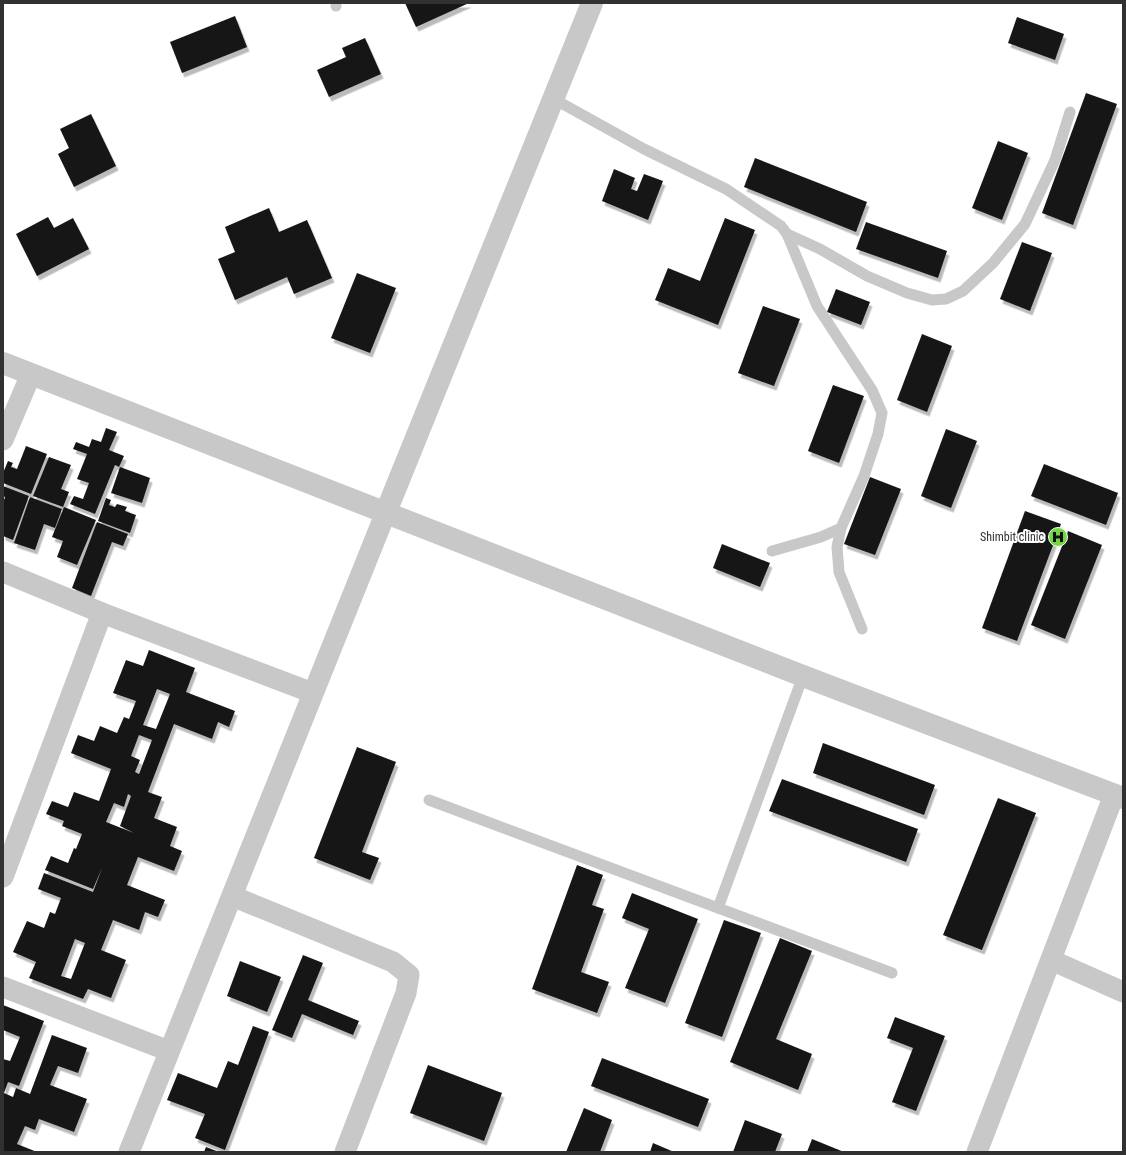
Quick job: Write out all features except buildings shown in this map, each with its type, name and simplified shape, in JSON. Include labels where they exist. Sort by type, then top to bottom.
[{"type":"street","points":[[129,1152],[552,98],[592,3]]},
{"type":"street","points":[[3,363],[803,676],[1119,796],[1050,960],[977,1152]]},
{"type":"street","points":[[3,440],[31,374]]},
{"type":"street","points":[[3,572],[102,613],[313,693]]},
{"type":"street","points":[[3,877],[102,613]]},
{"type":"street","points":[[232,896],[393,962],[409,975],[406,993],[345,1152]]},
{"type":"street","points":[[1050,960],[1123,992]]},
{"type":"street","points":[[3,987],[169,1051]]},
{"type":"lane","points":[[552,98],[644,149],[726,189],[781,226],[787,234],[817,306],[872,390],[882,413],[878,434],[864,476],[840,528],[837,547],[839,572],[862,629]]},
{"type":"lane","points":[[787,234],[820,249],[867,276],[908,293],[932,300],[946,300],[963,291],[993,263],[1024,224],[1055,160],[1070,112]]},
{"type":"lane","points":[[772,551],[821,537],[840,528]]},
{"type":"lane","points":[[718,908],[803,676]]},
{"type":"lane","points":[[429,800],[892,973]]},
{"type":"place","name":"Shimbit clinic","points":[[1058,537]]}]
